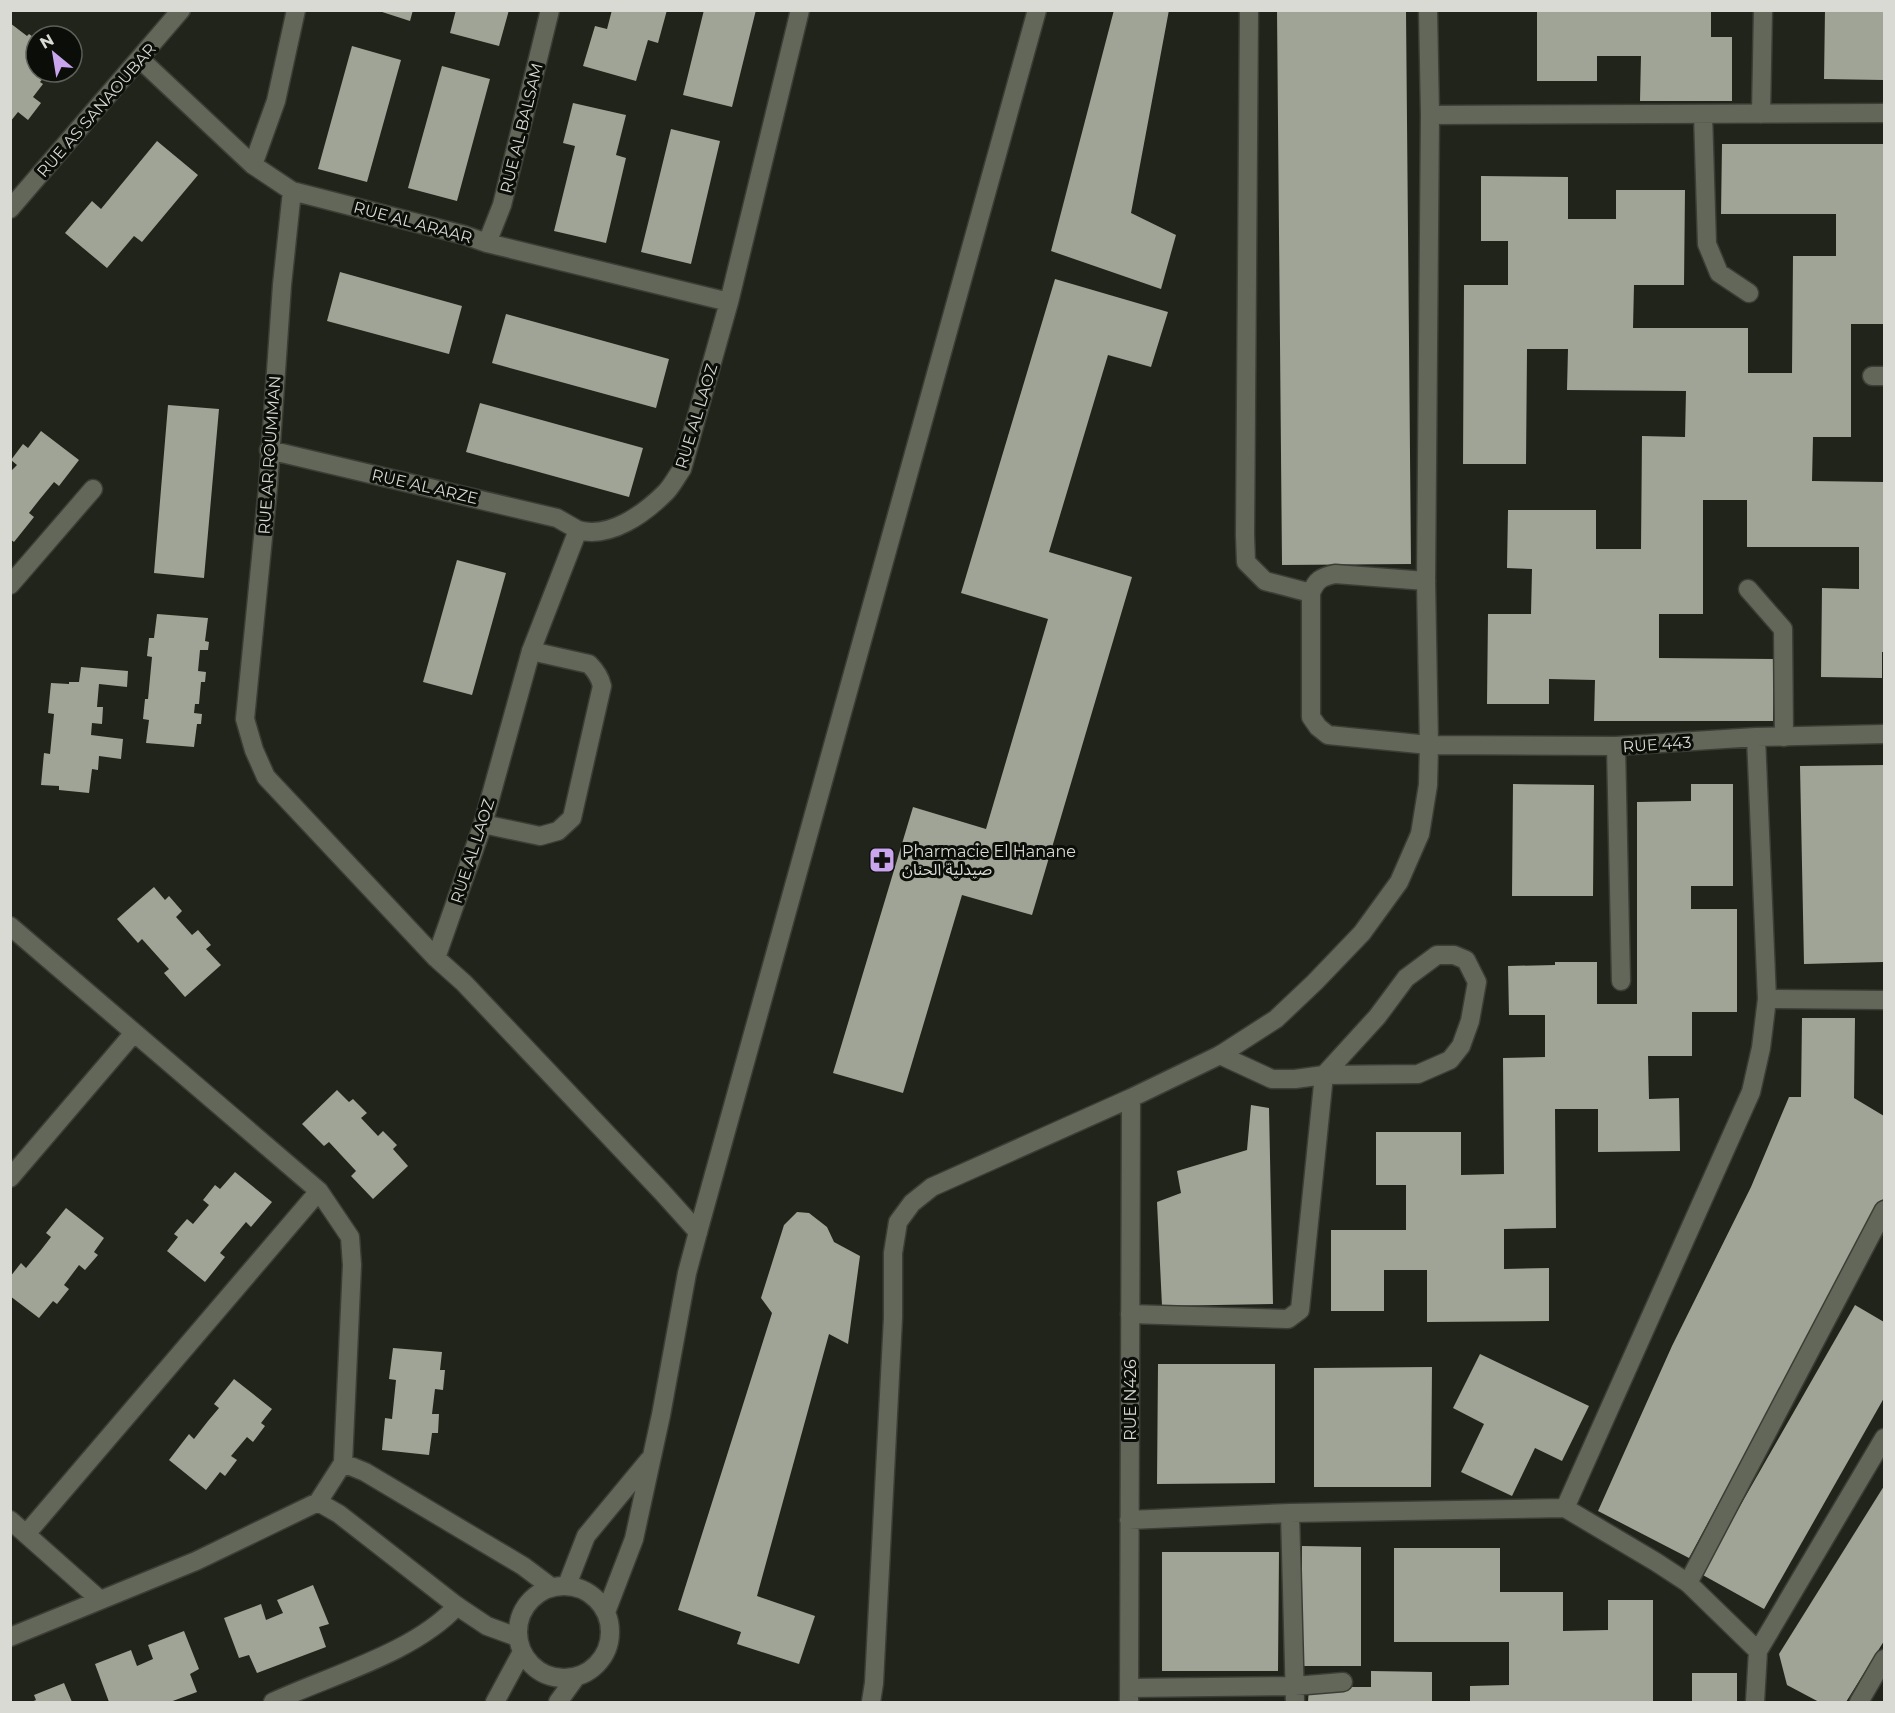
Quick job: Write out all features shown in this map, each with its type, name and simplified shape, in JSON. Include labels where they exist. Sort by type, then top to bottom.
[{"type":"street","name":"RUE AS SANAOUBAR","points":[[10,209],[181,10]]},
{"type":"street","points":[[253,165],[276,101],[296,10]]},
{"type":"street","name":"RUE AL BALSAM","points":[[487,243],[502,205],[550,10]]},
{"type":"street","name":"RUE AL LAOZ","points":[[436,958],[483,824],[531,651],[578,530],[591,533],[623,524],[642,513],[668,491],[682,469],[729,302],[800,10]]},
{"type":"street","points":[[606,1612],[634,1539],[661,1415],[687,1272],[1037,10]]},
{"type":"street","points":[[1249,10],[1246,562],[1265,581],[1311,593],[1315,582],[1335,574],[1426,581]]},
{"type":"street","points":[[871,1702],[874,1683],[893,1318],[893,1252],[898,1222],[912,1203],[932,1187],[1131,1098],[1220,1055],[1276,1019],[1362,933],[1399,882],[1420,834],[1428,785],[1429,745],[1426,581],[1430,115],[1428,10]]},
{"type":"street","points":[[1761,114],[1764,10]]},
{"type":"street","name":"RUE AL ARAAR","points":[[140,59],[253,165],[292,191],[464,235],[487,243],[729,302]]},
{"type":"street","points":[[1430,115],[1884,113]]},
{"type":"street","points":[[1703,114],[1707,244],[1719,273],[1749,292]]},
{"type":"street","name":"RUE AR ROUMMAN","points":[[292,191],[282,285],[268,487],[245,719],[254,750],[266,777],[436,958]]},
{"type":"street","name":"RUE AL ARZE","points":[[269,450],[557,518],[578,530]]},
{"type":"street","points":[[10,585],[93,489]]},
{"type":"street","points":[[1748,589],[1783,629],[1784,737]]},
{"type":"street","name":"RUE 443","points":[[1311,593],[1311,717],[1318,728],[1328,735],[1429,745],[1616,746],[1756,737],[1884,734]]},
{"type":"street","points":[[483,824],[540,837],[558,831],[572,818],[602,687],[596,671],[589,664],[531,651]]},
{"type":"street","points":[[1565,1508],[1751,1092],[1761,1048],[1767,999],[1756,737]]},
{"type":"street","points":[[1616,746],[1621,981]]},
{"type":"street","points":[[10,926],[133,1034],[319,1191],[350,1238],[352,1265],[343,1463],[318,1502],[196,1562],[99,1599],[10,1637]]},
{"type":"street","points":[[1130,1314],[1288,1318],[1300,1310],[1324,1075],[1377,1017],[1406,978],[1437,955],[1454,955],[1466,960],[1477,982],[1470,1021],[1461,1046],[1450,1060],[1418,1074],[1324,1075],[1272,1079],[1220,1055]]},
{"type":"street","points":[[436,958],[464,983],[698,1232]]},
{"type":"street","points":[[1767,999],[1884,1000]]},
{"type":"street","points":[[10,1178],[133,1034]]},
{"type":"street","name":"RUE N426","points":[[1129,1695],[1131,1098]]},
{"type":"street","points":[[27,1533],[319,1191]]},
{"type":"street","points":[[1688,1583],[1884,1210]]},
{"type":"street","points":[[1755,1702],[1758,1651],[1884,1438]]},
{"type":"street","points":[[495,1702],[519,1644],[519,1621],[525,1606],[537,1594],[559,1586],[586,1536],[651,1459]]},
{"type":"street","points":[[318,1502],[339,1514],[457,1606],[519,1644],[531,1666],[544,1675],[560,1678],[576,1677],[591,1670],[603,1659],[609,1643],[610,1627],[606,1612],[597,1599],[583,1590],[559,1586],[364,1472],[343,1463]]},
{"type":"street","points":[[1129,1520],[1290,1513],[1565,1508],[1688,1583],[1758,1651]]},
{"type":"street","points":[[1290,1513],[1295,1694]]},
{"type":"street","points":[[10,1520],[99,1599]]},
{"type":"street","points":[[273,1702],[379,1658],[443,1622],[457,1606]]},
{"type":"street","points":[[1859,1702],[1884,1659]]},
{"type":"street","points":[[558,1702],[576,1677]]},
{"type":"street","points":[[1129,1695],[1295,1694],[1343,1682]]},
{"type":"building","points":[[376,10],[413,10],[410,21]]},
{"type":"building","points":[[456,10],[509,10],[499,46],[450,33]]},
{"type":"building","points":[[612,10],[667,10],[658,43],[648,40],[636,81],[583,66],[595,26],[607,29]]},
{"type":"building","points":[[704,10],[756,10],[732,107],[683,95]]},
{"type":"building","points":[[1114,10],[1169,10],[1131,213],[1176,235],[1161,289],[1051,251]]},
{"type":"building","points":[[1277,10],[1406,10],[1411,564],[1282,565]]},
{"type":"building","points":[[1537,10],[1711,10],[1711,37],[1732,37],[1732,101],[1640,101],[1641,56],[1597,56],[1597,81],[1537,81]]},
{"type":"building","points":[[1825,10],[1884,10],[1884,80],[1824,79]]},
{"type":"building","points":[[10,23],[24,34],[24,84],[43,84],[33,97],[41,103],[28,120],[18,112],[10,122]]},
{"type":"building","points":[[352,46],[401,60],[367,182],[318,169]]},
{"type":"building","points":[[442,66],[490,79],[457,201],[408,188]]},
{"type":"building","points":[[573,103],[626,115],[616,155],[626,158],[606,243],[554,231],[575,146],[563,143]]},
{"type":"building","points":[[671,129],[720,141],[691,264],[641,252]]},
{"type":"building","points":[[157,141],[198,175],[142,242],[134,236],[107,268],[65,233],[92,201],[101,209]]},
{"type":"building","points":[[1722,144],[1884,144],[1884,324],[1851,324],[1851,437],[1813,437],[1812,481],[1884,482],[1882,678],[1821,677],[1822,588],[1859,589],[1859,547],[1747,547],[1747,500],[1703,500],[1703,614],[1659,614],[1659,658],[1774,659],[1773,721],[1594,721],[1595,680],[1549,679],[1549,704],[1487,704],[1488,614],[1531,614],[1532,569],[1507,568],[1508,510],[1596,510],[1596,549],[1641,549],[1642,436],[1685,437],[1686,391],[1567,390],[1568,349],[1527,349],[1526,464],[1463,464],[1464,285],[1508,285],[1508,241],[1481,241],[1481,176],[1568,177],[1568,219],[1616,219],[1616,190],[1685,190],[1684,285],[1634,285],[1633,328],[1748,328],[1748,373],[1792,373],[1793,256],[1836,256],[1836,214],[1721,214]]},
{"type":"building","points":[[340,272],[462,306],[449,354],[327,321]]},
{"type":"building","points":[[1055,279],[1168,312],[1151,367],[1108,355],[1049,552],[1132,577],[1032,915],[962,895],[903,1093],[833,1073],[913,807],[986,829],[1048,619],[961,593]]},
{"type":"building","points":[[506,314],[669,359],[656,408],[492,363]]},
{"type":"building","points":[[480,403],[643,448],[629,497],[466,452]]},
{"type":"building","points":[[168,405],[219,409],[204,578],[154,573]]},
{"type":"building","points":[[41,431],[79,460],[59,486],[54,482],[40,499],[29,513],[34,517],[14,542],[10,539],[10,472],[17,465],[11,460],[23,444],[28,448]]},
{"type":"building","points":[[457,560],[506,573],[472,695],[423,682]]},
{"type":"building","points":[[157,614],[208,618],[205,641],[209,642],[208,650],[200,650],[198,671],[206,672],[205,682],[201,682],[199,704],[195,704],[194,713],[202,714],[201,724],[197,724],[194,747],[146,743],[149,720],[143,719],[145,699],[148,699],[152,657],[147,656],[149,638],[154,638]]},
{"type":"building","points":[[81,667],[128,671],[127,687],[99,684],[97,707],[103,707],[102,724],[92,723],[91,735],[123,739],[121,759],[99,756],[98,770],[92,769],[89,793],[59,790],[59,786],[41,785],[44,753],[50,754],[54,714],[48,713],[51,683],[79,682]]},
{"type":"building","points":[[1884,765],[1884,962],[1804,964],[1800,766]]},
{"type":"building","points":[[1513,784],[1594,785],[1593,896],[1512,896]]},
{"type":"building","points":[[1691,784],[1733,784],[1733,886],[1691,886],[1691,909],[1737,909],[1737,1012],[1692,1012],[1692,1056],[1648,1056],[1649,1099],[1679,1098],[1680,1151],[1598,1152],[1598,1109],[1555,1109],[1556,1228],[1504,1229],[1504,1269],[1549,1268],[1549,1321],[1427,1322],[1427,1270],[1384,1270],[1384,1311],[1331,1311],[1331,1230],[1406,1230],[1406,1185],[1376,1185],[1376,1132],[1461,1132],[1461,1175],[1504,1174],[1503,1058],[1545,1057],[1545,1015],[1509,1015],[1508,966],[1555,965],[1555,962],[1597,962],[1597,1004],[1637,1004],[1637,802],[1691,801]]},
{"type":"building","points":[[154,887],[165,900],[169,896],[182,911],[176,917],[192,935],[198,930],[211,945],[206,949],[221,965],[185,997],[164,973],[169,969],[142,939],[138,943],[117,919]]},
{"type":"building","points":[[1802,1018],[1855,1018],[1854,1098],[1884,1116],[1884,1197],[1689,1558],[1598,1511],[1672,1346],[1751,1187],[1789,1097],[1801,1097]]},
{"type":"building","points":[[337,1090],[349,1102],[353,1099],[367,1113],[361,1118],[378,1136],[383,1131],[397,1145],[393,1149],[408,1166],[373,1199],[351,1176],[356,1171],[329,1142],[324,1146],[302,1124]]},
{"type":"building","points":[[1251,1105],[1269,1108],[1273,1304],[1162,1306],[1157,1202],[1181,1193],[1177,1171],[1247,1150]]},
{"type":"building","points":[[235,1172],[272,1202],[251,1227],[246,1222],[220,1253],[225,1257],[205,1282],[167,1251],[178,1237],[174,1234],[187,1219],[193,1224],[209,1205],[203,1200],[215,1185],[220,1189]]},
{"type":"building","points":[[66,1208],[104,1238],[94,1252],[98,1255],[85,1270],[79,1265],[64,1285],[69,1289],[57,1304],[53,1301],[39,1318],[10,1296],[10,1277],[21,1263],[26,1268],[41,1250],[51,1237],[46,1233]]},
{"type":"building","points":[[797,1212],[809,1213],[827,1227],[834,1242],[860,1256],[848,1344],[829,1334],[757,1596],[815,1616],[799,1664],[737,1644],[741,1632],[678,1610],[772,1313],[761,1298],[784,1225]]},
{"type":"building","points":[[1855,1305],[1884,1322],[1884,1398],[1764,1609],[1701,1574]]},
{"type":"building","points":[[393,1348],[442,1352],[440,1370],[445,1370],[443,1390],[435,1389],[432,1414],[439,1414],[438,1433],[432,1433],[429,1455],[382,1450],[385,1418],[392,1419],[396,1380],[389,1379]]},
{"type":"building","points":[[1480,1354],[1589,1406],[1562,1461],[1535,1448],[1512,1496],[1461,1472],[1484,1424],[1453,1408]]},
{"type":"building","points":[[1158,1364],[1275,1364],[1275,1483],[1157,1484]]},
{"type":"building","points":[[1432,1367],[1431,1487],[1314,1487],[1314,1368]]},
{"type":"building","points":[[234,1379],[272,1409],[261,1423],[265,1426],[253,1442],[247,1437],[231,1456],[237,1460],[225,1476],[220,1472],[206,1490],[169,1460],[189,1434],[194,1439],[219,1408],[214,1404]]},
{"type":"building","points":[[1884,1486],[1884,1641],[1846,1702],[1819,1702],[1787,1685],[1779,1654]]},
{"type":"building","points":[[1302,1546],[1361,1547],[1361,1666],[1302,1666]]},
{"type":"building","points":[[1394,1548],[1500,1548],[1500,1592],[1563,1592],[1563,1631],[1608,1630],[1608,1600],[1653,1600],[1653,1702],[1470,1702],[1470,1686],[1509,1685],[1509,1642],[1394,1642]]},
{"type":"building","points":[[1162,1552],[1279,1552],[1278,1671],[1162,1671]]},
{"type":"building","points":[[313,1585],[329,1624],[319,1627],[326,1647],[257,1673],[249,1655],[239,1658],[224,1618],[261,1604],[266,1620],[283,1613],[277,1600]]},
{"type":"building","points":[[184,1631],[199,1669],[190,1674],[197,1692],[170,1702],[109,1702],[95,1664],[131,1650],[137,1666],[153,1659],[148,1645]]},
{"type":"building","points":[[1371,1671],[1432,1672],[1432,1702],[1308,1702],[1309,1687],[1371,1687]]},
{"type":"building","points":[[1692,1673],[1737,1673],[1737,1702],[1692,1702]]},
{"type":"building","points":[[64,1683],[72,1702],[31,1702],[36,1700],[34,1695]]},
{"type":"place","name":"Pharmacie El Hanane صيدلية الحنان","points":[[882,860]]}]
